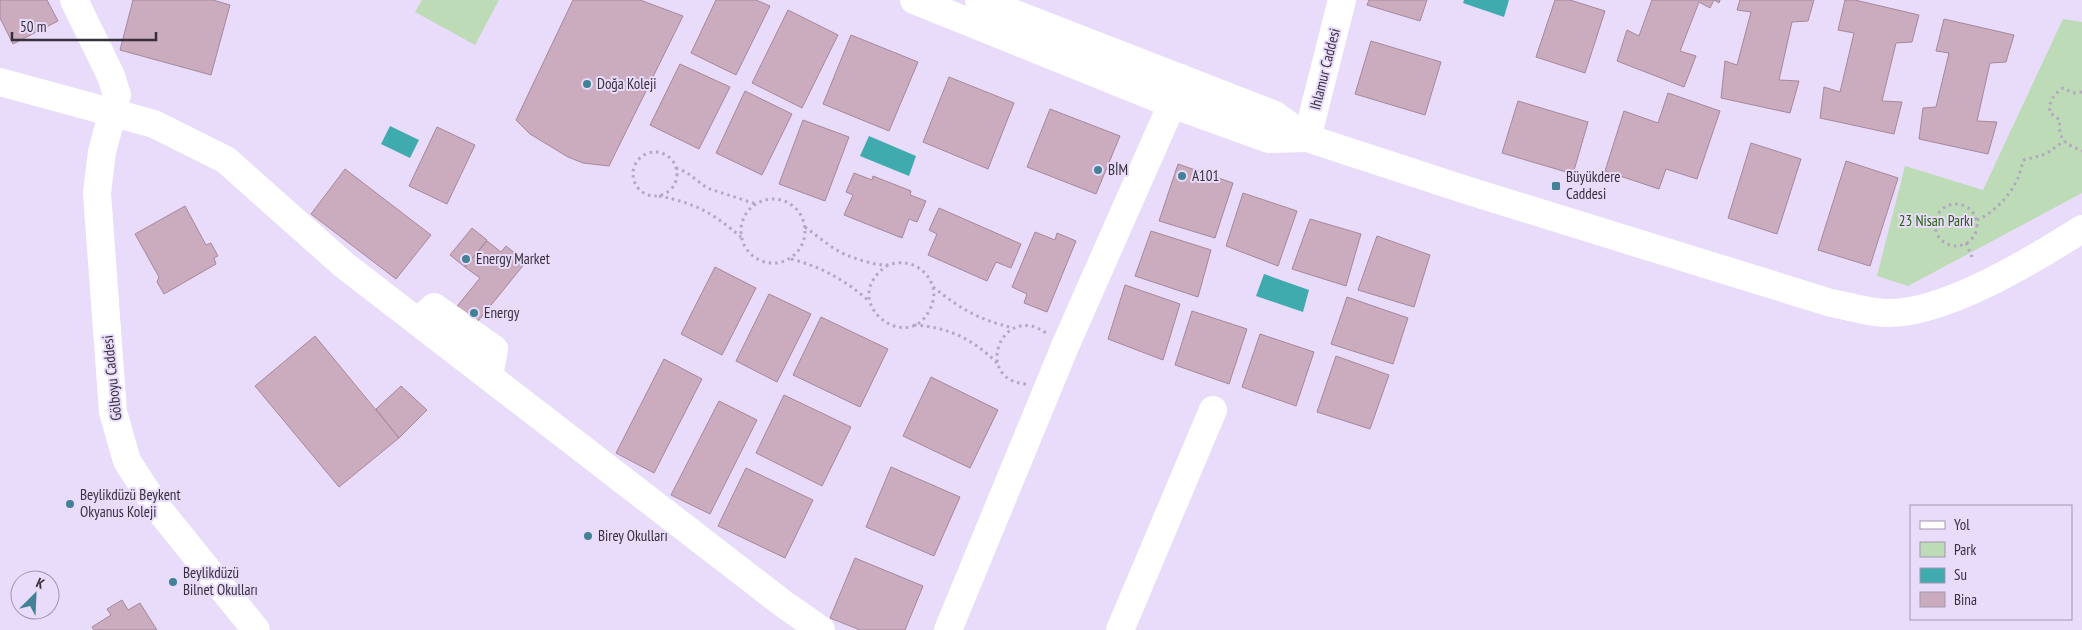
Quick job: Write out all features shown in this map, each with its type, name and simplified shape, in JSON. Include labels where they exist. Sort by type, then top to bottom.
[{"type":"street","name":"Gölboyu Caddesi","points":[[74,0],[111,76],[117,95],[102,152],[97,193],[113,412],[127,461],[156,506],[256,630]]},
{"type":"street","points":[[914,0],[1172,104],[1269,139],[1307,138]]},
{"type":"street","points":[[979,0],[1275,115],[1307,138],[1466,190],[1831,303],[1883,313],[1916,311],[1973,289],[2036,258],[2082,229]]},
{"type":"street","name":"Ihlamur Caddesi","points":[[1307,138],[1342,0]]},
{"type":"street","points":[[948,630],[1066,344],[1172,104],[1180,78]]},
{"type":"street","points":[[0,82],[154,124],[226,160],[344,265],[785,605],[821,630]]},
{"type":"street","points":[[1120,630],[1213,410]]},
{"type":"path","points":[[2082,92],[2073,93],[2063,88],[2052,99],[2049,108],[2050,113],[2060,120],[2059,130],[2064,141],[2082,152]]},
{"type":"path","points":[[1976,220],[1987,216],[2009,193],[2016,183],[2024,160],[2029,157],[2046,154],[2064,141]]},
{"type":"path","points":[[658,196],[671,189],[677,176],[676,168],[661,153],[647,154],[636,163],[633,176],[638,189],[650,196],[687,202],[702,208],[715,215],[741,236]]},
{"type":"path","points":[[676,168],[686,172],[708,188],[756,204]]},
{"type":"path","points":[[770,199],[780,200],[790,204],[798,211],[804,227],[804,242],[790,258],[770,263],[750,254],[744,246],[741,226],[744,216],[756,204],[770,199]]},
{"type":"path","points":[[1961,204],[1971,210],[1976,220],[1976,232],[1970,241],[1966,243],[1960,246],[1948,245],[1940,239],[1935,230],[1935,219],[1941,210],[1950,205],[1961,204]]},
{"type":"path","points":[[804,227],[847,255],[888,265]]},
{"type":"path","points":[[1966,243],[1972,257]]},
{"type":"path","points":[[790,258],[829,272],[855,288],[869,301]]},
{"type":"path","points":[[998,364],[981,348],[955,333],[935,327],[914,324],[899,327],[889,325],[880,319],[873,311],[869,301],[869,290],[872,280],[879,271],[888,265],[898,262],[909,263],[927,274],[933,287],[962,310],[979,318],[1015,328],[1029,326],[1066,344]]},
{"type":"path","points":[[914,324],[928,314],[932,305],[933,287]]},
{"type":"path","points":[[1015,328],[1003,337],[998,345],[996,355],[1002,373],[1018,384],[1030,384],[1047,390]]},
{"type":"green space","points":[[422,0],[499,0],[475,45],[415,12]]},
{"type":"green space","name":"23 Nisan Parkı","points":[[2063,19],[2082,22],[2082,193],[1908,286],[1877,276],[1905,166],[1983,190]]},
{"type":"water","points":[[1464,0],[1509,0],[1504,17],[1463,3]]},
{"type":"water","points":[[390,126],[419,140],[410,158],[381,144]]},
{"type":"water","points":[[869,136],[916,156],[909,176],[860,156]]},
{"type":"water","points":[[1264,274],[1309,290],[1303,312],[1256,296]]},
{"type":"building","points":[[0,0],[47,0],[58,21],[13,44],[0,18]]},
{"type":"building","points":[[133,0],[213,0],[230,5],[211,75],[120,50]]},
{"type":"building","name":"Doğa Koleji","points":[[573,0],[640,0],[683,16],[609,166],[583,163],[568,157],[530,134],[516,120]]},
{"type":"building","points":[[716,0],[756,0],[770,6],[736,75],[691,53]]},
{"type":"building","points":[[1369,0],[1427,0],[1420,21],[1367,5]]},
{"type":"building","points":[[1555,0],[1570,0],[1605,11],[1585,73],[1536,57]]},
{"type":"building","points":[[1652,0],[1714,0],[1710,8],[1699,2],[1680,51],[1696,56],[1684,87],[1617,61],[1627,30],[1639,36]]},
{"type":"building","points":[[1740,0],[1814,0],[1808,21],[1792,22],[1779,80],[1799,81],[1790,113],[1721,98],[1725,61],[1737,65],[1751,12],[1737,10]]},
{"type":"building","points":[[1845,0],[1855,0],[1919,15],[1912,42],[1896,43],[1882,101],[1902,102],[1894,134],[1820,118],[1824,87],[1840,92],[1854,33],[1838,30]]},
{"type":"building","points":[[788,10],[838,35],[802,108],[752,83]]},
{"type":"building","points":[[1944,19],[2014,35],[2006,62],[1990,63],[1977,121],[1997,122],[1988,154],[1919,139],[1923,108],[1936,107],[1949,53],[1936,51]]},
{"type":"building","points":[[851,35],[918,62],[889,131],[823,104]]},
{"type":"building","points":[[1371,41],[1441,62],[1425,115],[1355,94]]},
{"type":"building","points":[[680,64],[730,87],[699,149],[650,125]]},
{"type":"building","points":[[949,77],[1014,103],[988,169],[923,142]]},
{"type":"building","points":[[745,91],[792,114],[762,175],[716,153]]},
{"type":"building","points":[[1668,93],[1720,111],[1697,179],[1666,169],[1659,189],[1605,171],[1624,111],[1658,123]]},
{"type":"building","points":[[1518,101],[1588,122],[1573,174],[1502,153]]},
{"type":"building","points":[[1050,109],[1120,136],[1096,194],[1027,167]]},
{"type":"building","points":[[803,120],[849,137],[825,201],[779,184]]},
{"type":"building","points":[[437,127],[475,145],[447,204],[409,186]]},
{"type":"building","points":[[1751,143],[1801,159],[1777,234],[1728,218]]},
{"type":"building","points":[[1846,161],[1898,178],[1870,266],[1818,250]]},
{"type":"building","points":[[1178,164],[1233,183],[1215,238],[1159,221]]},
{"type":"building","points":[[345,169],[431,235],[396,279],[311,214]]},
{"type":"building","points":[[854,173],[872,180],[873,176],[911,191],[910,195],[926,201],[917,222],[909,219],[902,238],[844,215],[853,195],[846,192]]},
{"type":"building","points":[[1243,193],[1297,211],[1278,266],[1226,246]]},
{"type":"building","points":[[185,206],[206,245],[211,243],[218,256],[214,258],[216,264],[164,294],[157,282],[159,277],[135,234]]},
{"type":"building","points":[[939,208],[1021,244],[1011,268],[996,262],[987,281],[928,255],[937,234],[929,230]]},
{"type":"building","points":[[1310,219],[1361,234],[1346,286],[1292,269]]},
{"type":"building","points":[[472,228],[487,240],[465,267],[450,255]]},
{"type":"building","points":[[1151,231],[1211,250],[1198,297],[1135,276]]},
{"type":"building","points":[[1035,232],[1055,240],[1057,233],[1076,241],[1047,312],[1024,303],[1027,294],[1012,287]]},
{"type":"building","points":[[1377,236],[1430,255],[1414,307],[1358,290]]},
{"type":"building","points":[[487,241],[501,252],[506,246],[526,262],[470,331],[450,315],[480,278],[465,267]]},
{"type":"building","points":[[715,267],[756,288],[722,355],[681,334]]},
{"type":"building","points":[[1125,285],[1180,304],[1163,360],[1108,339]]},
{"type":"building","points":[[769,294],[811,314],[777,382],[736,361]]},
{"type":"building","points":[[1347,297],[1408,318],[1393,364],[1331,344]]},
{"type":"building","points":[[1192,311],[1247,329],[1229,384],[1175,365]]},
{"type":"building","points":[[821,317],[888,349],[860,407],[793,375]]},
{"type":"building","points":[[1260,334],[1314,352],[1296,406],[1242,387]]},
{"type":"building","points":[[315,336],[399,438],[339,487],[255,386]]},
{"type":"building","points":[[1336,356],[1389,375],[1370,429],[1317,412]]},
{"type":"building","points":[[664,359],[702,379],[654,473],[616,453]]},
{"type":"building","points":[[931,377],[998,410],[970,468],[903,436]]},
{"type":"building","points":[[401,386],[427,410],[399,438],[376,409]]},
{"type":"building","points":[[784,395],[851,427],[822,486],[756,453]]},
{"type":"building","points":[[719,401],[757,420],[710,514],[671,495]]},
{"type":"building","points":[[891,467],[960,497],[934,556],[866,527]]},
{"type":"building","points":[[746,468],[813,500],[785,558],[718,526]]},
{"type":"building","points":[[855,558],[923,586],[905,630],[860,630],[830,618]]},
{"type":"building","points":[[122,600],[128,610],[140,603],[157,630],[94,630],[92,627],[111,615],[107,609]]},
{"type":"place","name":"Doğa Koleji","points":[[587,84]]},
{"type":"place","name":"BİM","points":[[1098,170]]},
{"type":"place","name":"A101","points":[[1182,176]]},
{"type":"place","name":"Büyükdere Caddesi","points":[[1556,186]]},
{"type":"place","name":"Energy Market","points":[[466,259]]},
{"type":"place","name":"Energy","points":[[474,313]]},
{"type":"place","name":"Beylikdüzü Beykent Okyanus Koleji","points":[[70,504]]},
{"type":"place","name":"Birey Okulları","points":[[588,536]]},
{"type":"place","name":"Beylikdüzü Bilnet Okulları","points":[[173,582]]}]
